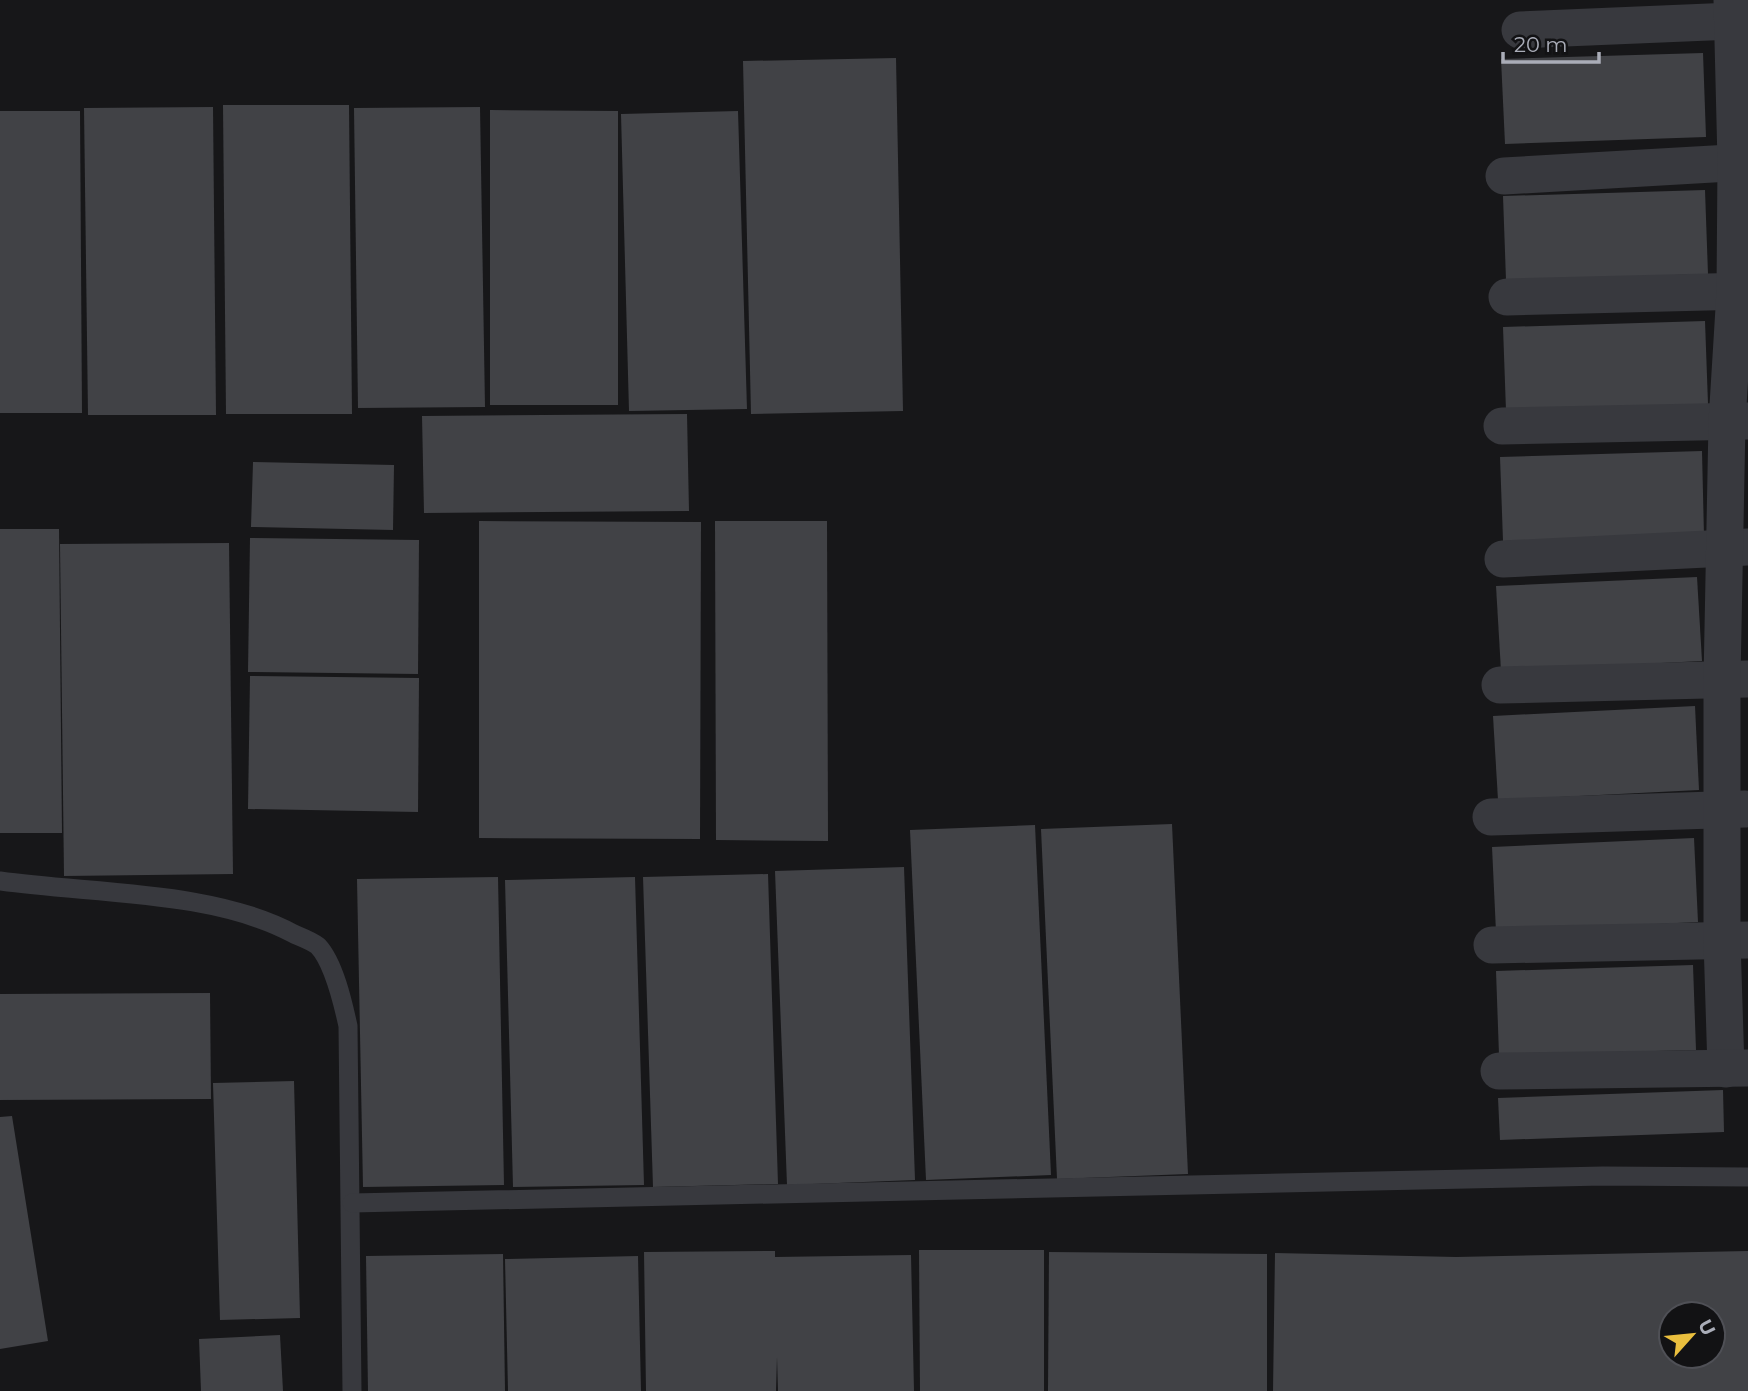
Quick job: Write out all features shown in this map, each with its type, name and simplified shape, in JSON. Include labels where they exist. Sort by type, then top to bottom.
[{"type":"street","points":[[1499,1071],[1737,1069],[1735,679],[1742,162],[1738,13],[1520,30]]},
{"type":"street","points":[[1504,176],[1742,162]]},
{"type":"street","points":[[1507,297],[1741,292]]},
{"type":"street","points":[[1502,426],[1738,421]]},
{"type":"street","points":[[1503,559],[1737,547]]},
{"type":"street","points":[[1500,685],[1735,679]]},
{"type":"street","points":[[1491,817],[1735,809]]},
{"type":"street","points":[[1492,945],[1735,940]]},
{"type":"lane","points":[[0,881],[182,901],[234,911],[287,930],[317,946],[337,981],[348,1026],[352,1391]]},
{"type":"lane","points":[[352,1203],[1603,1176],[1748,1177]]},
{"type":"building","points":[[1703,53],[1706,137],[1505,144],[1501,59]]},
{"type":"building","points":[[896,58],[903,411],[751,414],[743,61]]},
{"type":"building","points":[[223,105],[349,105],[352,414],[226,414]]},
{"type":"building","points":[[213,107],[216,415],[88,415],[84,108]]},
{"type":"building","points":[[480,107],[485,407],[358,408],[354,108]]},
{"type":"building","points":[[490,110],[618,111],[618,405],[490,405]]},
{"type":"building","points":[[0,111],[80,111],[82,413],[0,413]]},
{"type":"building","points":[[738,111],[747,409],[629,411],[621,114]]},
{"type":"building","points":[[1705,190],[1708,274],[1506,280],[1503,196]]},
{"type":"building","points":[[1705,321],[1708,404],[1506,411],[1503,327]]},
{"type":"building","points":[[687,414],[689,511],[424,513],[422,416]]},
{"type":"building","points":[[1702,451],[1704,536],[1503,541],[1500,457]]},
{"type":"building","points":[[253,462],[394,465],[393,530],[251,527]]},
{"type":"building","points":[[479,521],[701,522],[700,839],[479,838]]},
{"type":"building","points":[[715,521],[827,521],[828,841],[716,840]]},
{"type":"building","points":[[0,529],[59,529],[62,833],[0,833]]},
{"type":"building","points":[[250,538],[419,540],[418,674],[248,672]]},
{"type":"building","points":[[229,543],[233,874],[64,876],[60,544]]},
{"type":"building","points":[[1697,577],[1702,661],[1501,671],[1496,586]]},
{"type":"building","points":[[250,676],[419,678],[418,812],[248,809]]},
{"type":"building","points":[[1695,706],[1699,790],[1498,800],[1493,716]]},
{"type":"building","points":[[1172,824],[1188,1174],[1057,1179],[1041,829]]},
{"type":"building","points":[[1035,825],[1051,1175],[926,1180],[910,830]]},
{"type":"building","points":[[1694,838],[1698,922],[1496,932],[1492,847]]},
{"type":"building","points":[[904,867],[915,1180],[787,1185],[775,871]]},
{"type":"building","points":[[768,874],[778,1184],[653,1187],[643,877]]},
{"type":"building","points":[[498,877],[504,1185],[363,1187],[357,879]]},
{"type":"building","points":[[635,877],[644,1185],[513,1187],[505,880]]},
{"type":"building","points":[[1693,965],[1696,1050],[1499,1055],[1496,971]]},
{"type":"building","points":[[210,993],[211,1099],[0,1100],[0,994]]},
{"type":"building","points":[[294,1081],[300,1318],[220,1320],[213,1083]]},
{"type":"building","points":[[1723,1090],[1724,1132],[1500,1140],[1498,1098]]},
{"type":"building","points":[[12,1116],[48,1341],[0,1349],[0,1117]]},
{"type":"building","points":[[919,1250],[1044,1250],[1044,1391],[920,1391]]},
{"type":"building","points":[[775,1251],[775,1257],[911,1255],[914,1391],[778,1391],[777,1357],[776,1391],[646,1391],[644,1252]]},
{"type":"building","points":[[1748,1251],[1748,1391],[1273,1391],[1275,1253],[1456,1257]]},
{"type":"building","points":[[1049,1252],[1267,1254],[1267,1391],[1048,1391]]},
{"type":"building","points":[[503,1254],[505,1391],[368,1391],[366,1256]]},
{"type":"building","points":[[638,1256],[641,1391],[508,1391],[505,1259]]},
{"type":"building","points":[[280,1335],[283,1391],[201,1391],[199,1339]]}]
